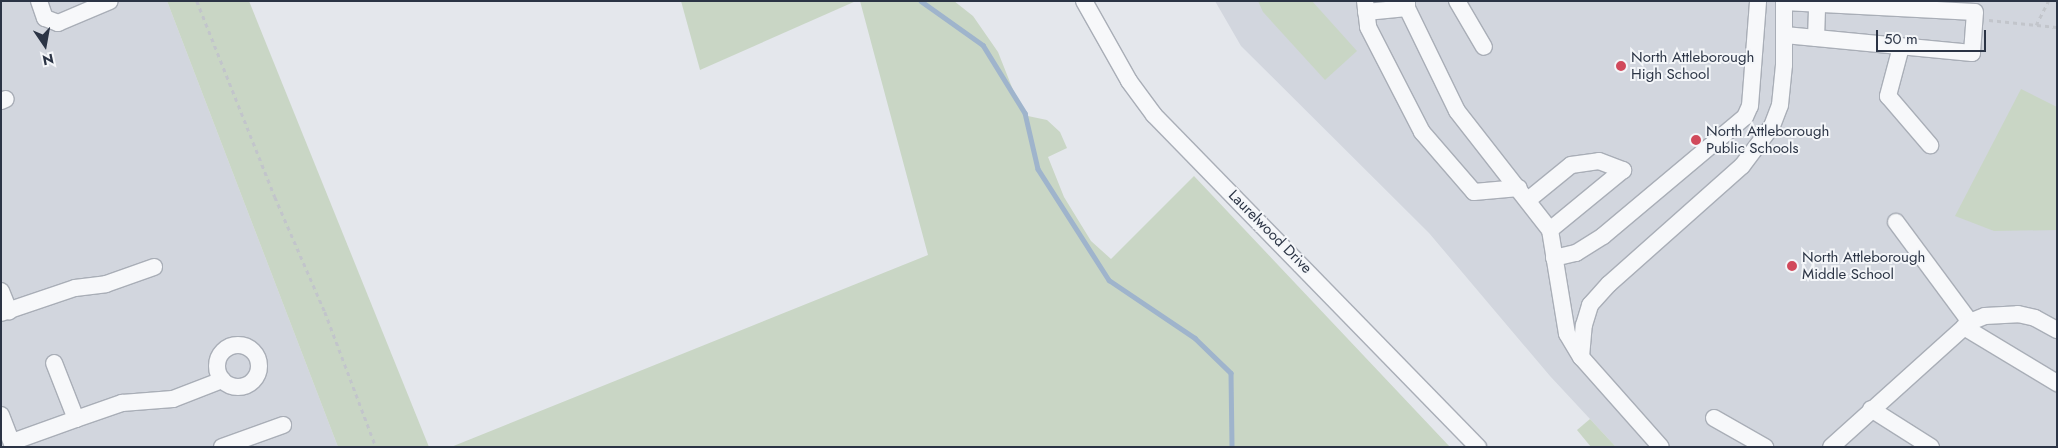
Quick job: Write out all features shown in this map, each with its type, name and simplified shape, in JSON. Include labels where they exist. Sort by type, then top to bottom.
[{"type":"street","points":[[39,1],[45,18],[58,23],[110,1]]},
{"type":"street","name":"Laurelwood Drive","points":[[1084,1],[1129,81],[1154,115],[1478,447]]},
{"type":"street","points":[[1457,1],[1484,47]]},
{"type":"street","points":[[1554,258],[1576,253],[1603,236],[1733,130],[1750,106],[1758,1]]},
{"type":"street","points":[[1581,357],[1584,325],[1590,305],[1609,284],[1742,166],[1776,117],[1785,35],[1784,2],[1975,12],[1972,53],[1785,35]]},
{"type":"street","points":[[1816,38],[1817,4]]},
{"type":"street","points":[[1550,230],[1623,170],[1599,161],[1571,165],[1523,194],[1474,192],[1418,124],[1368,27],[1366,6],[1407,5],[1457,111],[1523,194],[1550,230],[1567,334],[1581,357],[1661,447]]},
{"type":"street","points":[[1901,47],[1888,96],[1930,145]]},
{"type":"street","points":[[1750,106],[1776,117]]},
{"type":"street","points":[[1896,222],[1967,324],[2057,383]]},
{"type":"street","points":[[1,291],[5,312],[75,288],[106,284],[154,267]]},
{"type":"street","points":[[1831,447],[1870,409],[1967,324],[1985,316],[2018,314],[2035,318],[2057,330]]},
{"type":"street","points":[[54,363],[76,419]]},
{"type":"street","points":[[1,415],[9,440],[122,403],[173,399],[222,380]]},
{"type":"street","points":[[1870,409],[1931,447]]},
{"type":"street","points":[[1714,418],[1765,447]]},
{"type":"street","points":[[222,447],[283,425]]},
{"type":"path","points":[[197,1],[275,198],[326,312],[376,447]]},
{"type":"path","points":[[2036,25],[2048,1]]},
{"type":"path","points":[[1975,19],[2057,27]]},
{"type":"shaded area","points":[[1,1],[167,1],[338,447],[1,447]]},
{"type":"shaded area","name":"North Attleborough Public Schools","points":[[1215,1],[2057,1],[2057,447],[1616,447],[1550,376],[1429,233],[1241,46]]},
{"type":"green space","points":[[167,1],[249,1],[429,447],[338,447]]},
{"type":"green space","points":[[681,1],[856,1],[700,70]]},
{"type":"green space","points":[[860,1],[954,1],[973,16],[998,52],[1023,115],[1047,120],[1060,132],[1067,148],[1048,157],[1064,197],[1091,241],[1111,259],[1194,176],[1450,447],[451,447],[928,255]]},
{"type":"green space","points":[[1258,1],[1312,1],[1357,51],[1325,80],[1263,12]]},
{"type":"green space","points":[[2021,89],[2057,107],[2057,230],[1994,231],[1955,216]]},
{"type":"green space","points":[[1590,419],[1616,447],[1591,447],[1577,430]]},
{"type":"waterway","points":[[921,1],[983,45],[1025,113],[1038,169],[1109,280],[1195,338],[1231,373],[1232,447]]},
{"type":"place","name":"North Attleborough High School","points":[[1621,66]]},
{"type":"place","name":"North Attleborough Public Schools","points":[[1696,140]]},
{"type":"place","name":"North Attleborough Middle School","points":[[1792,266]]}]
